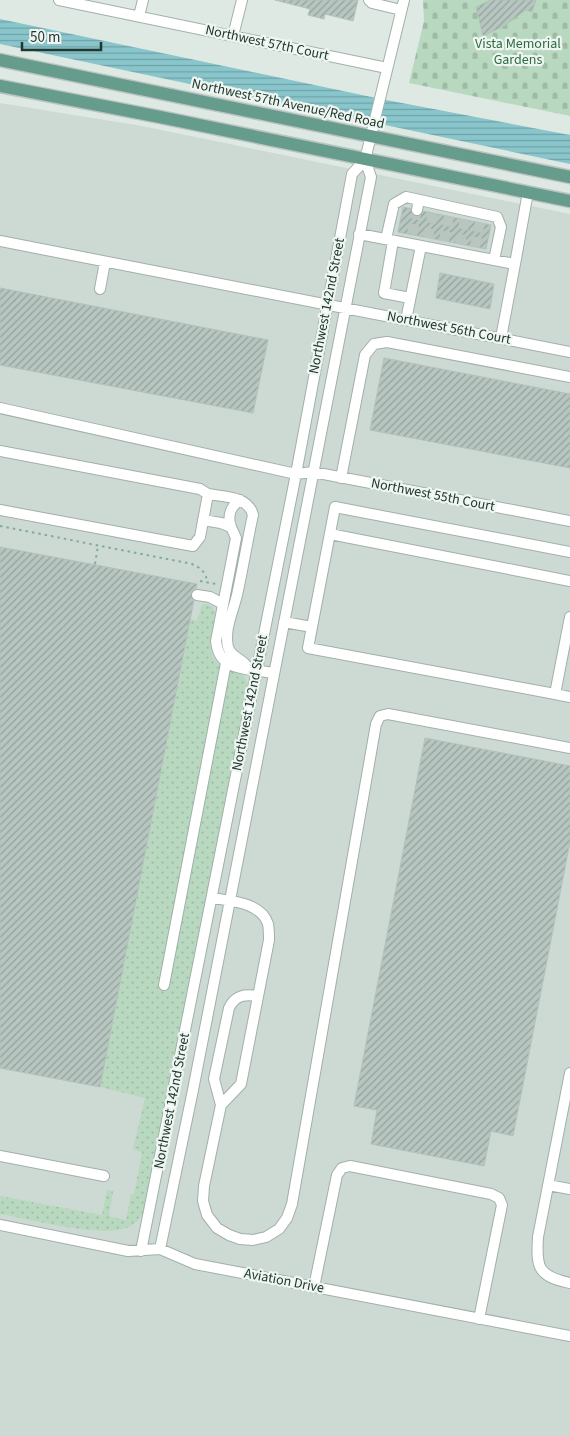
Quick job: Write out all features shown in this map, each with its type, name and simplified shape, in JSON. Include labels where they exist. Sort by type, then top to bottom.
[{"type":"main road","name":"Northwest 57th Avenue/Red Road","points":[[0,60],[372,132],[570,177]]},
{"type":"main road","points":[[0,86],[570,200]]},
{"type":"street","name":"Northwest 57th Court","points":[[59,0],[95,4],[139,16],[387,68]]},
{"type":"street","points":[[139,16],[143,0]]},
{"type":"street","points":[[233,36],[242,0]]},
{"type":"street","points":[[369,0],[372,3],[403,5]]},
{"type":"street","name":"Northwest 142nd Street","points":[[141,1251],[212,898],[252,669],[296,474],[352,174],[365,160],[403,5]]},
{"type":"street","name":"Northwest 142nd Street","points":[[160,1249],[371,177],[365,160]]},
{"type":"street","points":[[501,338],[528,192]]},
{"type":"street","points":[[410,298],[384,293],[394,204],[406,197],[418,205],[481,218],[497,217],[501,227],[494,260]]},
{"type":"street","points":[[359,234],[390,240],[459,248],[474,251],[494,260],[515,264]]},
{"type":"street","name":"Northwest 56th Court","points":[[0,241],[570,352]]},
{"type":"street","points":[[406,320],[419,242]]},
{"type":"street","points":[[100,289],[105,262]]},
{"type":"street","points":[[341,478],[365,355],[374,344],[387,342],[570,377]]},
{"type":"street","name":"Northwest 55th Court","points":[[0,408],[296,474],[313,472],[570,521]]},
{"type":"street","points":[[0,451],[200,489],[208,494],[247,503],[253,515],[237,596],[227,630],[227,642],[230,651],[235,657],[244,661],[252,669]]},
{"type":"street","points":[[0,510],[192,546],[200,538],[208,494]]},
{"type":"street","points":[[240,500],[231,508],[229,518],[236,538],[216,641],[217,650],[226,663],[241,669],[273,673]]},
{"type":"street","points":[[570,552],[335,507],[308,648],[570,697]]},
{"type":"street","points":[[204,520],[231,527]]},
{"type":"street","points":[[330,534],[570,581]]},
{"type":"street","points":[[197,595],[223,604]]},
{"type":"street","points":[[555,694],[570,617]]},
{"type":"street","points":[[284,622],[312,627]]},
{"type":"street","points":[[164,984],[226,663]]},
{"type":"street","points":[[258,996],[239,996],[232,1001],[229,1008],[214,1079],[221,1105],[204,1186],[203,1201],[207,1215],[217,1228],[240,1239],[253,1240],[266,1237],[279,1228],[287,1218],[292,1204],[376,724],[380,716],[388,714],[570,748]]},
{"type":"street","points":[[212,898],[252,907],[261,913],[268,924],[269,940],[241,1084],[221,1105]]},
{"type":"street","points":[[570,1073],[538,1237],[537,1255],[540,1267],[546,1276],[570,1284]]},
{"type":"street","points":[[0,1156],[104,1176]]},
{"type":"street","points":[[314,1287],[337,1175],[342,1168],[350,1166],[491,1194],[499,1198],[502,1205],[478,1319]]},
{"type":"street","points":[[548,1185],[570,1189]]},
{"type":"street","name":"Aviation Drive","points":[[0,1225],[128,1251],[160,1249],[196,1264],[570,1336]]},
{"type":"path","points":[[0,526],[192,564],[203,571],[207,577],[207,583]]},
{"type":"path","points":[[94,564],[98,546]]},
{"type":"path","points":[[200,581],[216,584]]},
{"type":"shaded area","points":[[0,103],[142,126],[570,214],[570,1436],[0,1436]]},
{"type":"green space","name":"Vista Memorial Gardens","points":[[423,0],[570,0],[570,116],[409,83],[424,21]]},
{"type":"green space","points":[[202,605],[212,606],[215,612],[211,642],[213,657],[223,667],[243,675],[248,684],[144,1210],[135,1223],[126,1228],[99,1231],[0,1214],[0,1196],[102,1215],[107,1190],[113,1191],[109,1216],[126,1220],[131,1194],[134,1194],[142,1152],[133,1149],[145,1098],[100,1087],[191,619],[197,621]]},
{"type":"water","points":[[0,19],[381,99],[570,135],[570,164],[0,44]]},
{"type":"building","points":[[275,0],[358,0],[353,21],[325,14],[324,19],[308,15],[310,9]]},
{"type":"building","points":[[491,0],[536,0],[532,12],[526,10],[504,26],[483,36],[476,7]]},
{"type":"building","points":[[403,207],[491,225],[486,249],[398,232]]},
{"type":"building","points":[[440,273],[494,284],[490,309],[436,298]]},
{"type":"building","points":[[0,288],[268,340],[253,413],[0,365]]},
{"type":"building","points":[[384,358],[570,394],[570,468],[370,430]]},
{"type":"building","points":[[0,547],[197,584],[100,1087],[0,1068]]},
{"type":"building","points":[[425,738],[570,766],[570,842],[513,1136],[491,1131],[484,1166],[371,1144],[377,1110],[354,1106]]},
{"type":"tunnel","points":[[412,234],[417,210]]},
{"type":"tunnel","points":[[428,238],[433,213]]},
{"type":"tunnel","points":[[444,241],[449,216]]},
{"type":"tunnel","points":[[460,244],[465,219]]},
{"type":"tunnel","points":[[475,247],[480,222]]}]
